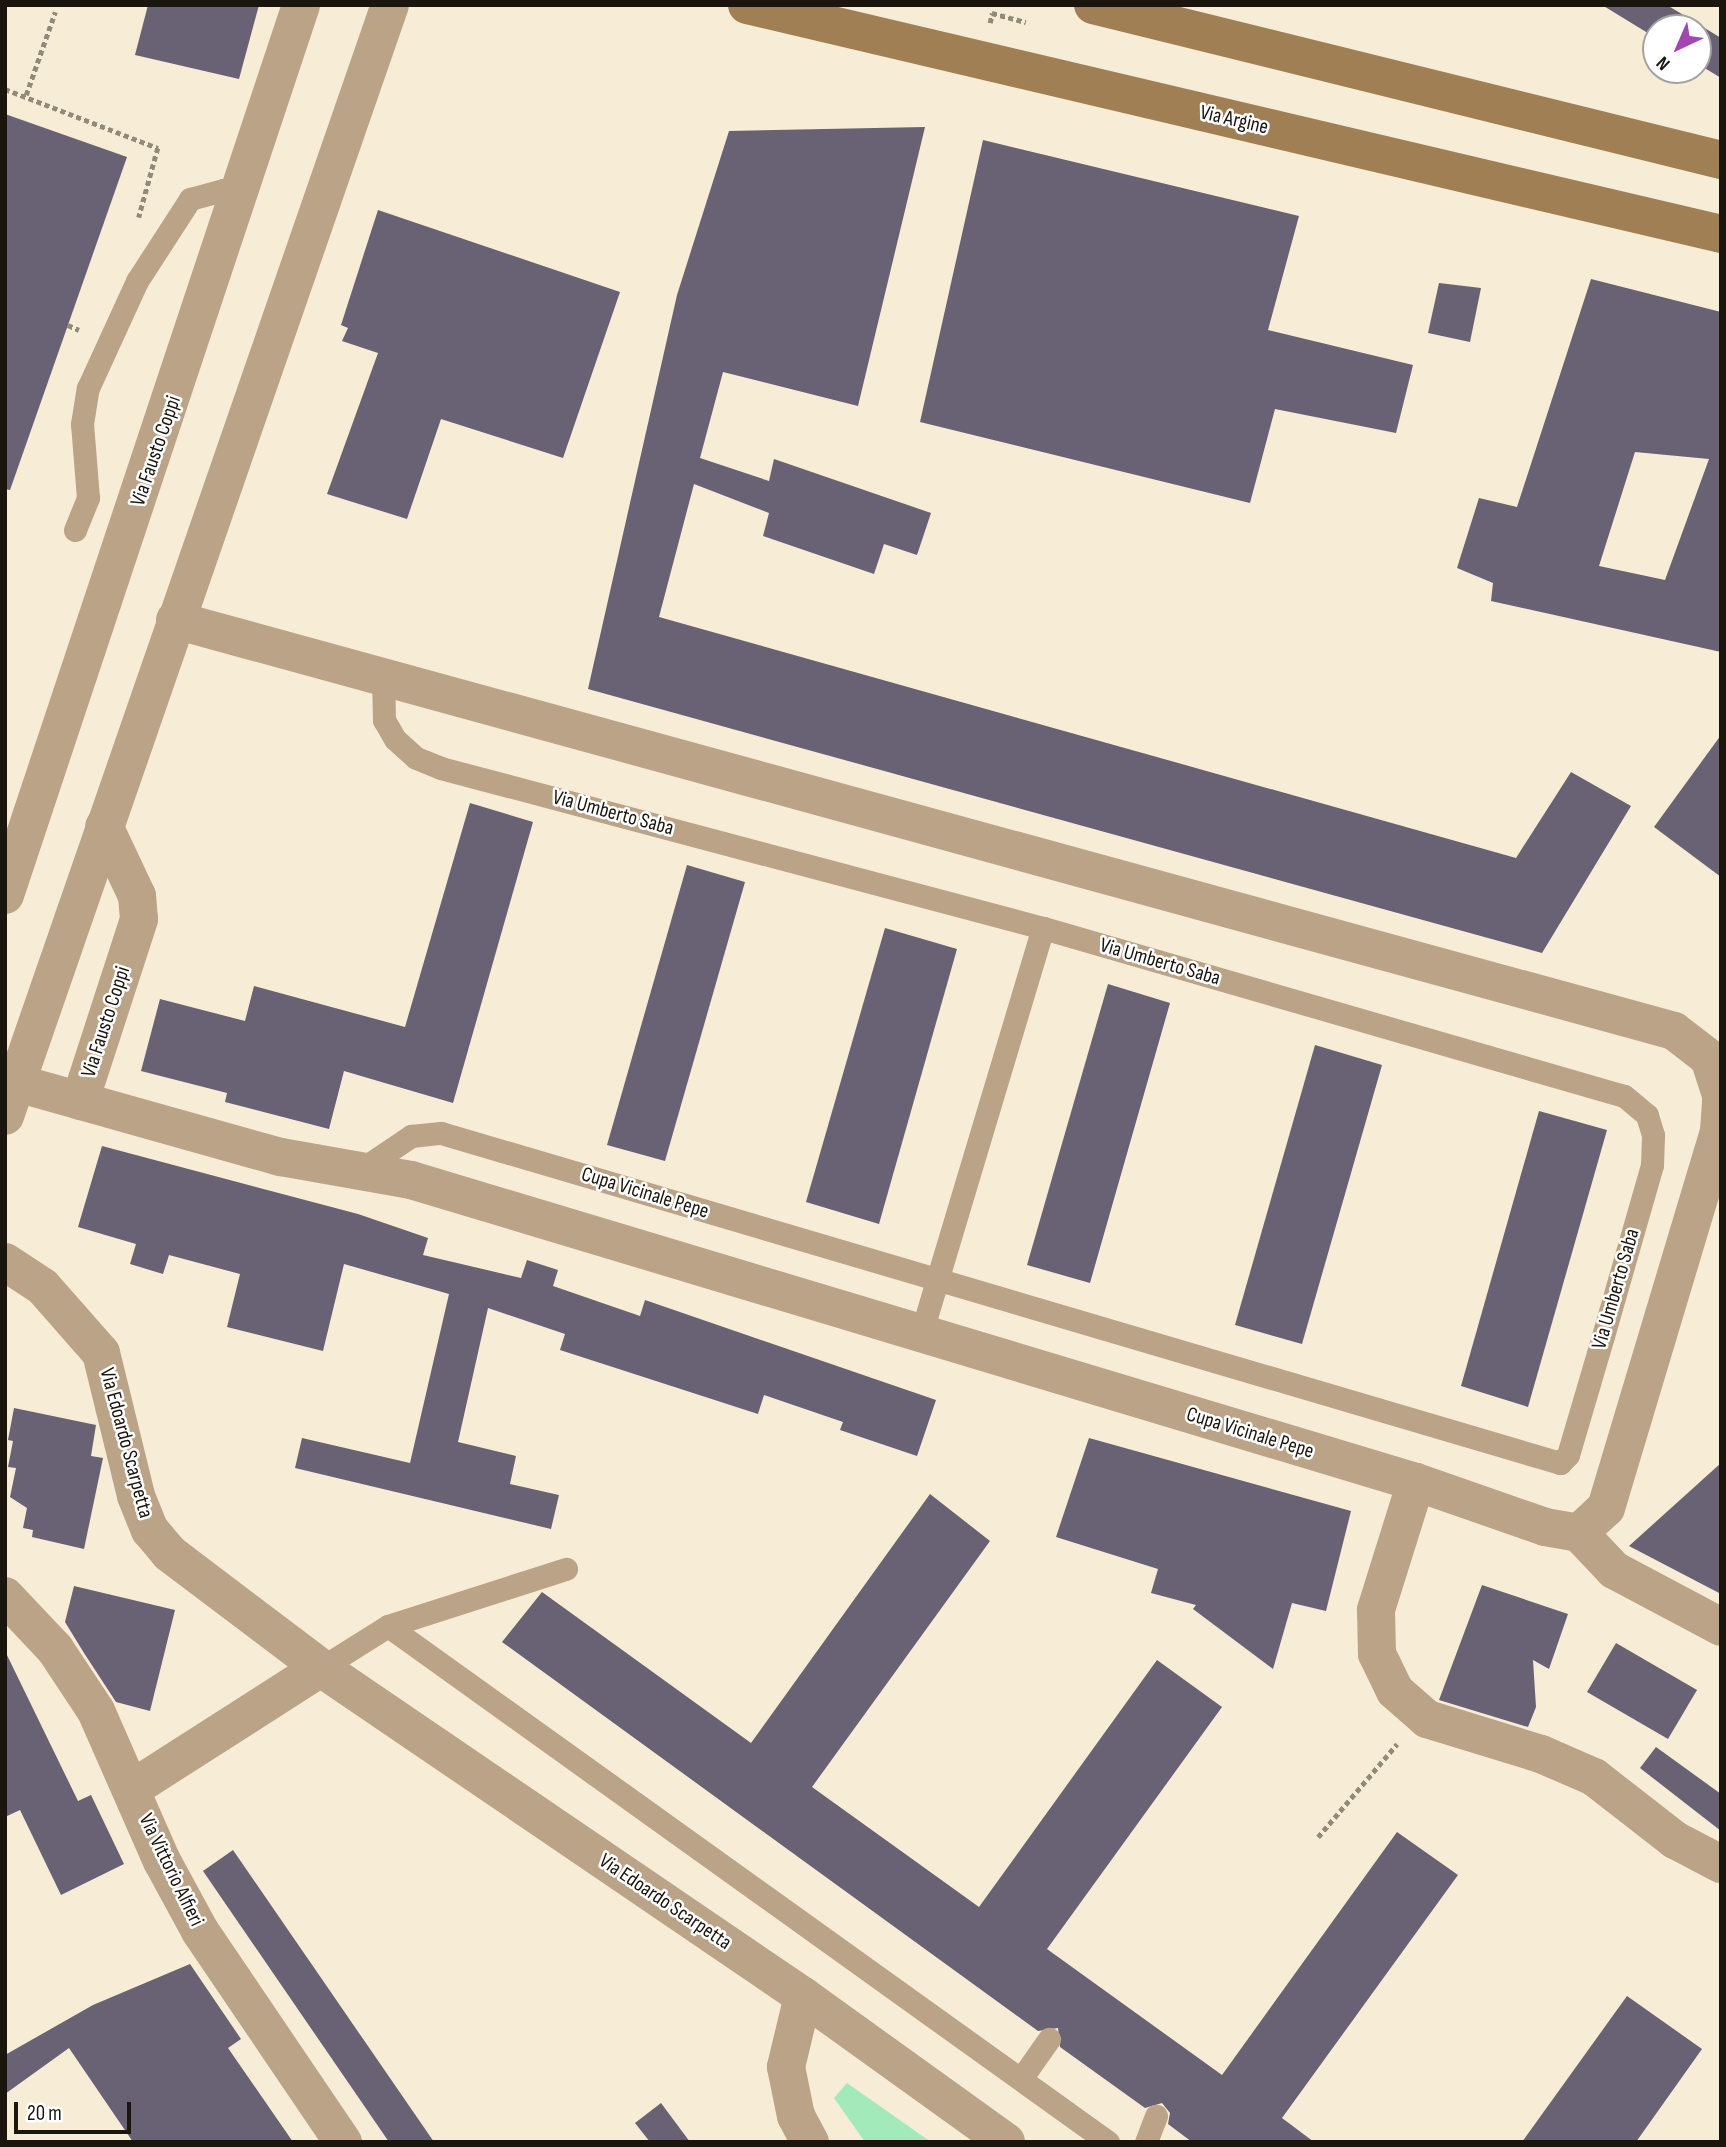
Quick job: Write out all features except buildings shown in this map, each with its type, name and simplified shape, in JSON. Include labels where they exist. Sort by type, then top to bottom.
[{"type":"street","name":"Via Fausto Coppi","points":[[5,895],[240,201],[301,5]]},
{"type":"street","points":[[11,1100],[390,5]]},
{"type":"street","name":"Via Argine","points":[[747,5],[1721,234]]},
{"type":"street","points":[[1093,5],[1721,160]]},
{"type":"street","points":[[175,620],[1674,1031],[1709,1058],[1721,1097],[1719,1131],[1606,1508],[1579,1533],[1614,1570],[1721,1627]]},
{"type":"street","name":"Via Fausto Coppi","points":[[80,1101],[139,919],[137,897],[104,826]]},
{"type":"street","name":"Cupa Vicinale Pepe","points":[[11,1100],[80,1101],[281,1157],[411,1180],[1416,1482],[1545,1527],[1579,1533]]},
{"type":"street","name":"Via Edoardo Scarpetta","points":[[5,1262],[43,1287],[101,1353],[150,1530],[169,1553],[321,1668],[803,1996],[1006,2142]]},
{"type":"street","points":[[1416,1482],[1374,1631],[1386,1678],[1415,1712],[1594,1777],[1675,1840],[1721,1864]]},
{"type":"street","name":"Via Vittorio Alfieri","points":[[5,1596],[62,1659],[96,1711],[133,1788],[162,1861],[200,1931],[343,2142]]},
{"type":"street","points":[[133,1788],[321,1668]]},
{"type":"street","points":[[803,1996],[786,2067],[796,2116],[810,2142]]},
{"type":"lane","points":[[75,530],[88,498],[82,424],[88,388],[137,281],[190,199],[223,190],[240,201]]},
{"type":"lane","name":"Via Umberto Saba","points":[[383,677],[384,720],[395,739],[416,758],[1043,928],[1624,1097],[1647,1115],[1652,1165],[1567,1455]]},
{"type":"lane","points":[[921,1334],[1043,928]]},
{"type":"lane","name":"Cupa Vicinale Pepe","points":[[359,1171],[411,1136],[441,1133],[1555,1463],[1567,1455]]},
{"type":"lane","points":[[321,1668],[388,1626],[566,1569]]},
{"type":"lane","points":[[388,1626],[1108,2142]]},
{"type":"lane","points":[[1021,2079],[1049,2039]]},
{"type":"lane","points":[[1146,2142],[1156,2116]]},
{"type":"path","points":[[26,95],[55,12]]},
{"type":"path","points":[[5,89],[158,148],[137,222]]},
{"type":"path","points":[[1318,1837],[1400,1741],[1415,1712]]},
{"type":"green space","points":[[847,2083],[931,2142],[865,2142],[834,2098]]}]
